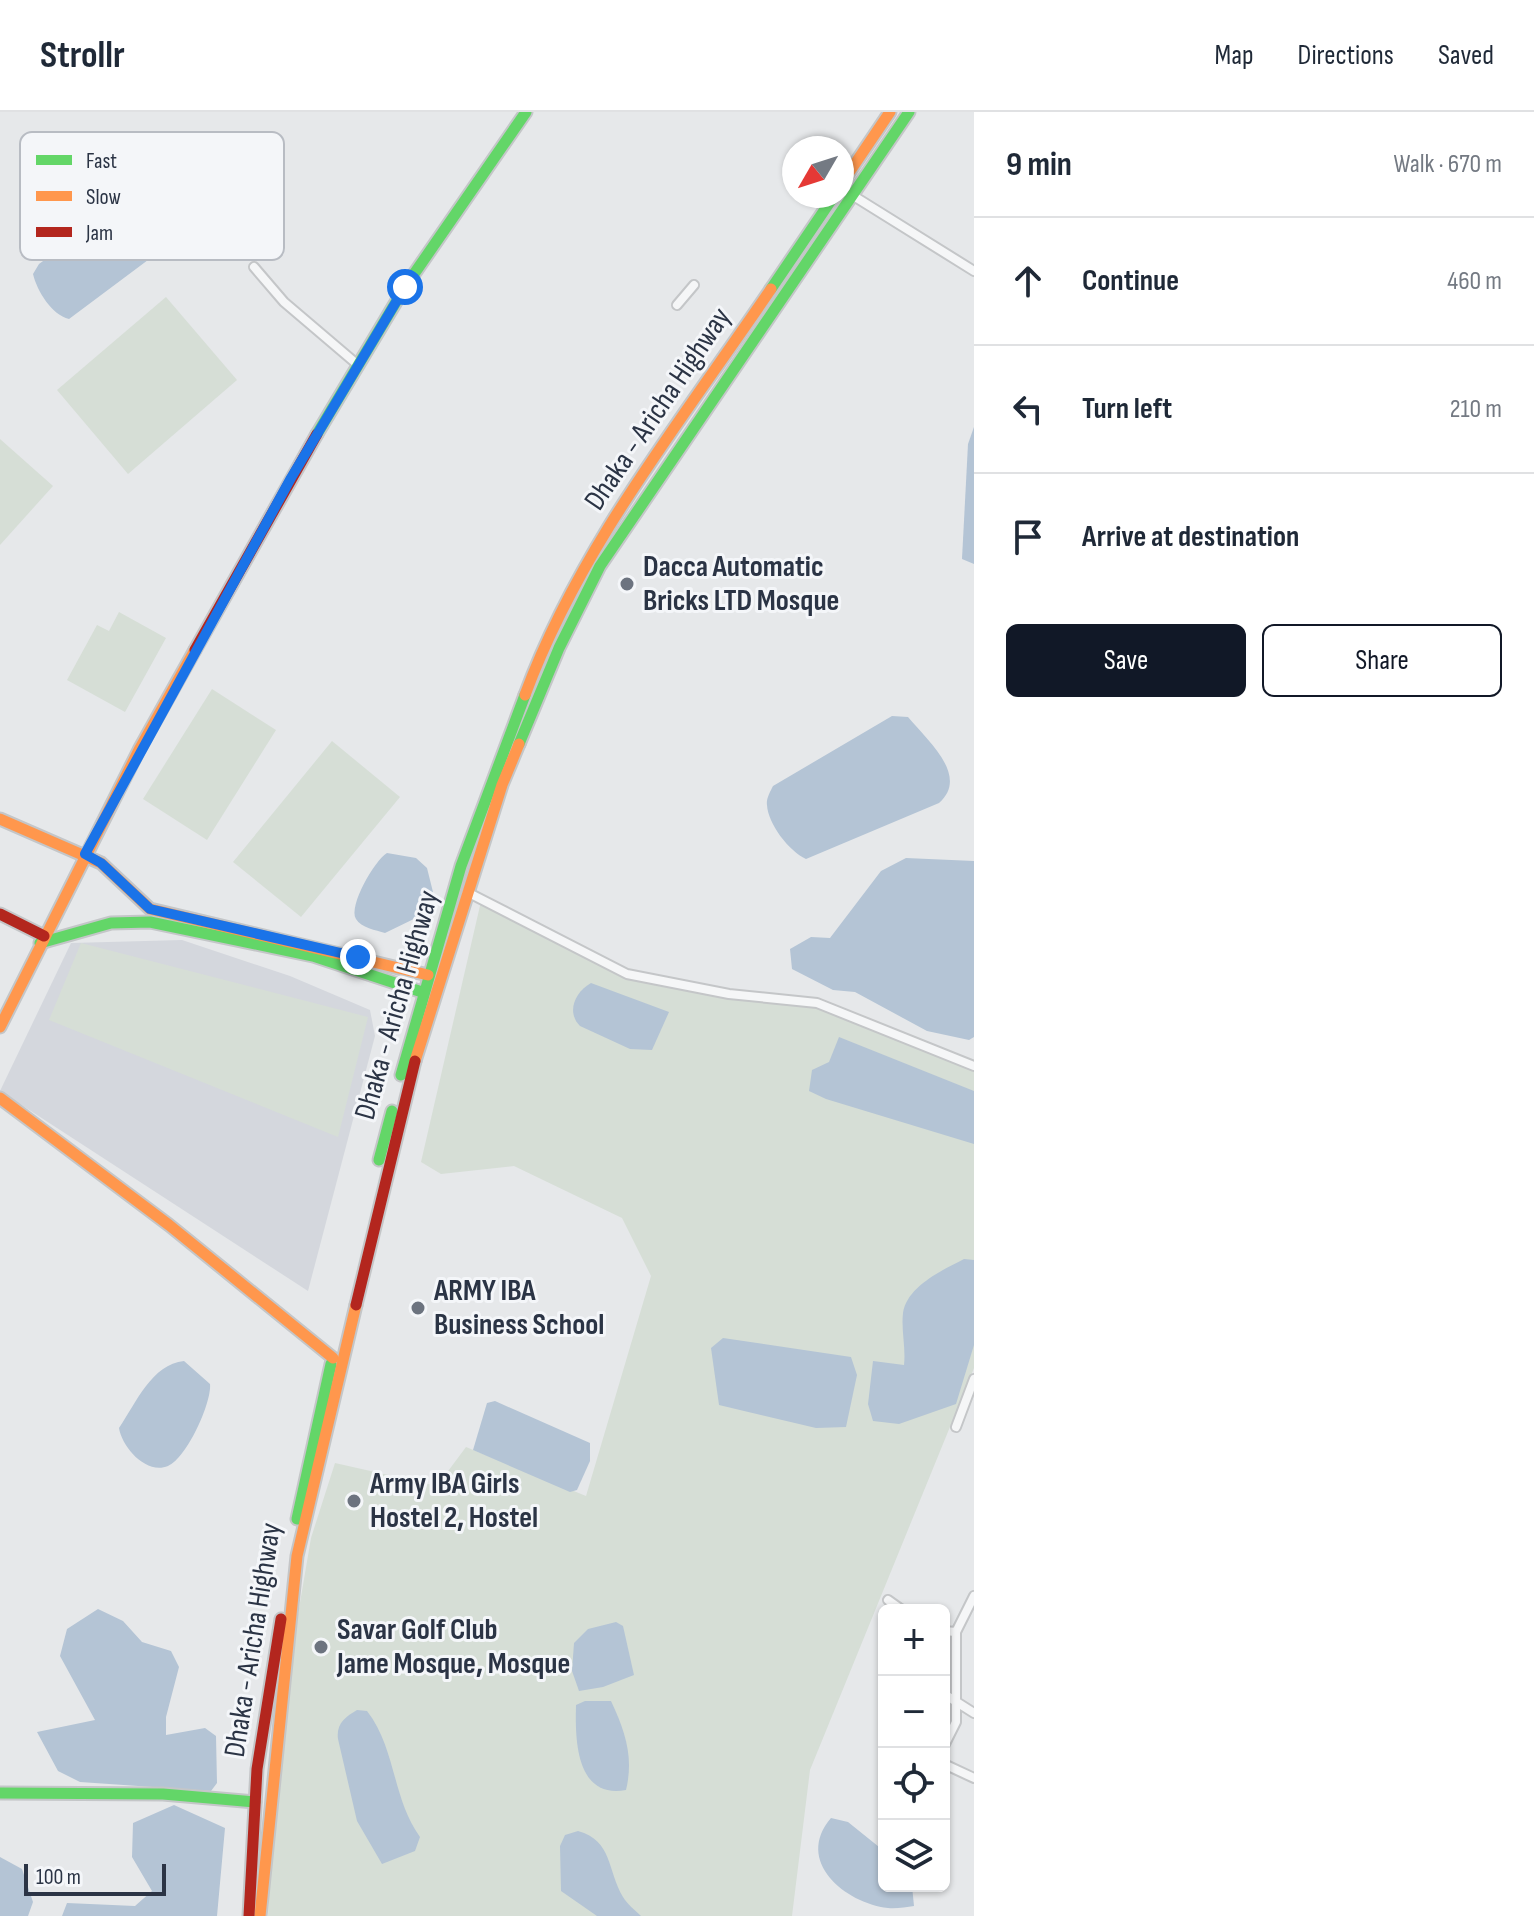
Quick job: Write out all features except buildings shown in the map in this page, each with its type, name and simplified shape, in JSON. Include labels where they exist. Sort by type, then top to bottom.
[{"type":"main road","points":[[0,1027],[85,854],[247,555],[405,287],[526,112]]},
{"type":"main road","points":[[854,165],[890,112]]},
{"type":"main road","name":"Dhaka - Aricha Highway","points":[[854,192],[909,112]]},
{"type":"main road","name":"Dhaka - Aricha Highway","points":[[249,1916],[257,1769],[302,1485],[422,992],[461,866],[540,653],[584,564],[826,208]]},
{"type":"main road","name":"Dhaka - Aricha Highway","points":[[260,1916],[269,1803],[297,1556],[410,1076],[502,785],[559,648],[600,566],[843,208]]},
{"type":"main road","points":[[0,819],[67,851],[85,854],[101,863],[150,909],[428,975]]},
{"type":"main road","points":[[0,914],[42,939],[111,923],[150,922],[313,956],[422,992]]},
{"type":"main road","points":[[0,1098],[129,1191],[240,1278],[333,1358]]},
{"type":"main road","points":[[0,1793],[163,1794],[269,1803]]},
{"type":"street","points":[[854,196],[974,271]]},
{"type":"street","points":[[254,267],[284,302],[358,365]]},
{"type":"street","points":[[677,305],[694,285]]},
{"type":"street","points":[[466,892],[627,974],[729,994],[817,1003],[974,1066]]},
{"type":"street","points":[[956,1427],[974,1379]]},
{"type":"street","points":[[950,1734],[956,1722],[956,1632],[974,1596]]},
{"type":"street","points":[[888,1600],[894,1604]]},
{"type":"street","points":[[950,1632],[956,1632]]},
{"type":"street","points":[[950,1698],[974,1713]]},
{"type":"street","points":[[950,1767],[974,1778]]},
{"type":"shaded area","points":[[166,297],[237,380],[128,474],[57,390]]},
{"type":"shaded area","points":[[0,439],[53,486],[0,545]]},
{"type":"shaded area","points":[[119,612],[166,638],[125,712],[67,680],[97,625],[109,631]]},
{"type":"shaded area","points":[[212,689],[276,730],[207,840],[143,799]]},
{"type":"shaded area","points":[[332,741],[400,797],[301,917],[233,862]]},
{"type":"shaded area","points":[[482,897],[627,974],[843,1012],[974,1064],[974,1368],[810,1770],[792,1916],[268,1916],[276,1744],[311,1538],[335,1463],[437,1486],[466,1447],[586,1496],[651,1276],[622,1218],[514,1166],[441,1174],[421,1162]]},
{"type":"shaded area","points":[[182,940],[290,976],[370,1010],[375,1036],[308,1291],[0,1091],[71,943]]},
{"type":"shaded area","points":[[81,943],[368,1017],[338,1137],[49,1020]]},
{"type":"water","points":[[44,260],[148,260],[69,319],[57,313],[38,288],[33,274]]},
{"type":"water","points":[[974,427],[974,564],[962,559],[968,444]]},
{"type":"water","points":[[892,716],[908,717],[942,758],[950,781],[947,792],[939,803],[806,859],[799,855],[780,836],[771,820],[767,803],[773,786]]},
{"type":"water","points":[[387,853],[416,858],[427,868],[433,892],[422,915],[385,933],[361,925],[355,913],[364,884]]},
{"type":"water","points":[[906,858],[974,861],[974,1037],[969,1040],[927,1031],[855,992],[833,990],[792,969],[790,949],[811,937],[830,938],[881,871]]},
{"type":"water","points":[[591,983],[669,1012],[652,1050],[630,1049],[580,1026],[574,1015],[574,1003]]},
{"type":"water","points":[[839,1037],[974,1091],[974,1144],[826,1099],[809,1091],[812,1070],[829,1062]]},
{"type":"water","points":[[964,1259],[974,1260],[974,1345],[956,1404],[899,1424],[873,1421],[868,1404],[873,1361],[904,1365],[903,1313],[906,1303],[927,1280]]},
{"type":"water","points":[[723,1338],[851,1357],[857,1375],[846,1427],[816,1428],[719,1405],[711,1348]]},
{"type":"water","points":[[184,1361],[210,1384],[207,1403],[197,1429],[183,1452],[168,1466],[151,1467],[130,1451],[119,1428],[154,1377],[163,1369]]},
{"type":"water","points":[[495,1401],[590,1443],[590,1461],[577,1490],[570,1492],[473,1450],[487,1403]]},
{"type":"water","points":[[98,1609],[123,1621],[142,1642],[171,1651],[179,1667],[166,1717],[166,1735],[205,1728],[216,1736],[217,1783],[211,1791],[80,1782],[58,1771],[37,1732],[95,1720],[60,1656],[67,1629]]},
{"type":"water","points":[[616,1622],[623,1626],[634,1675],[603,1687],[579,1691],[572,1671],[574,1643],[588,1629]]},
{"type":"water","points":[[585,1701],[611,1701],[627,1744],[629,1766],[626,1790],[597,1786],[582,1764],[576,1735],[576,1705]]},
{"type":"water","points":[[357,1710],[367,1711],[384,1741],[404,1806],[420,1837],[415,1851],[382,1864],[357,1821],[338,1739],[342,1722]]},
{"type":"water","points":[[174,1805],[225,1828],[217,1916],[62,1916],[67,1903],[135,1906],[152,1891],[132,1857],[133,1823]]},
{"type":"water","points":[[831,1818],[848,1822],[878,1846],[878,1892],[913,1892],[914,1906],[891,1908],[872,1904],[841,1889],[821,1864],[818,1850],[821,1834]]},
{"type":"water","points":[[578,1831],[598,1842],[608,1858],[623,1897],[641,1916],[597,1916],[561,1891],[560,1846],[565,1835]]},
{"type":"water","points":[[0,1857],[22,1869],[33,1902],[28,1916],[0,1916]]},
{"type":"traffic: fast","points":[[317,434],[405,287],[526,112]]},
{"type":"traffic: fast","points":[[519,744],[559,648],[600,566],[909,112]]},
{"type":"traffic: fast","points":[[771,289],[826,208]]},
{"type":"traffic: fast","points":[[401,1075],[461,866],[525,695]]},
{"type":"traffic: fast","points":[[40,943],[111,923],[150,922],[313,956],[422,992]]},
{"type":"traffic: fast","points":[[379,1160],[392,1111]]},
{"type":"traffic: fast","points":[[297,1519],[331,1364]]},
{"type":"traffic: fast","points":[[0,1793],[163,1794],[255,1802]]},
{"type":"traffic: slow","points":[[854,165],[890,112]]},
{"type":"traffic: slow","points":[[525,695],[574,587],[604,536],[635,485],[771,289]]},
{"type":"traffic: slow","points":[[0,1027],[139,750],[195,650]]},
{"type":"traffic: slow","points":[[415,1061],[502,785],[519,744]]},
{"type":"traffic: slow","points":[[0,819],[101,863],[150,909],[428,975]]},
{"type":"traffic: slow","points":[[0,1098],[169,1225],[333,1358]]},
{"type":"traffic: slow","points":[[260,1916],[297,1556],[356,1305]]},
{"type":"traffic: jam","points":[[195,650],[317,434]]},
{"type":"traffic: jam","points":[[0,914],[44,936]]},
{"type":"traffic: jam","points":[[356,1305],[415,1061]]},
{"type":"traffic: jam","points":[[249,1916],[257,1769],[281,1619]]},
{"type":"place","name":"Dacca Automatic Bricks LTD Mosque","points":[[627,584]]},
{"type":"place","name":"ARMY IBA Business School","points":[[418,1308]]},
{"type":"place","name":"Army IBA Girls Hostel 2, Hostel","points":[[354,1501]]},
{"type":"place","name":"Savar Golf Club Jame Mosque, Mosque","points":[[321,1647]]},
{"type":"route","points":[[358,957],[150,909],[101,863],[85,854],[139,750],[291,478],[405,287]]}]
